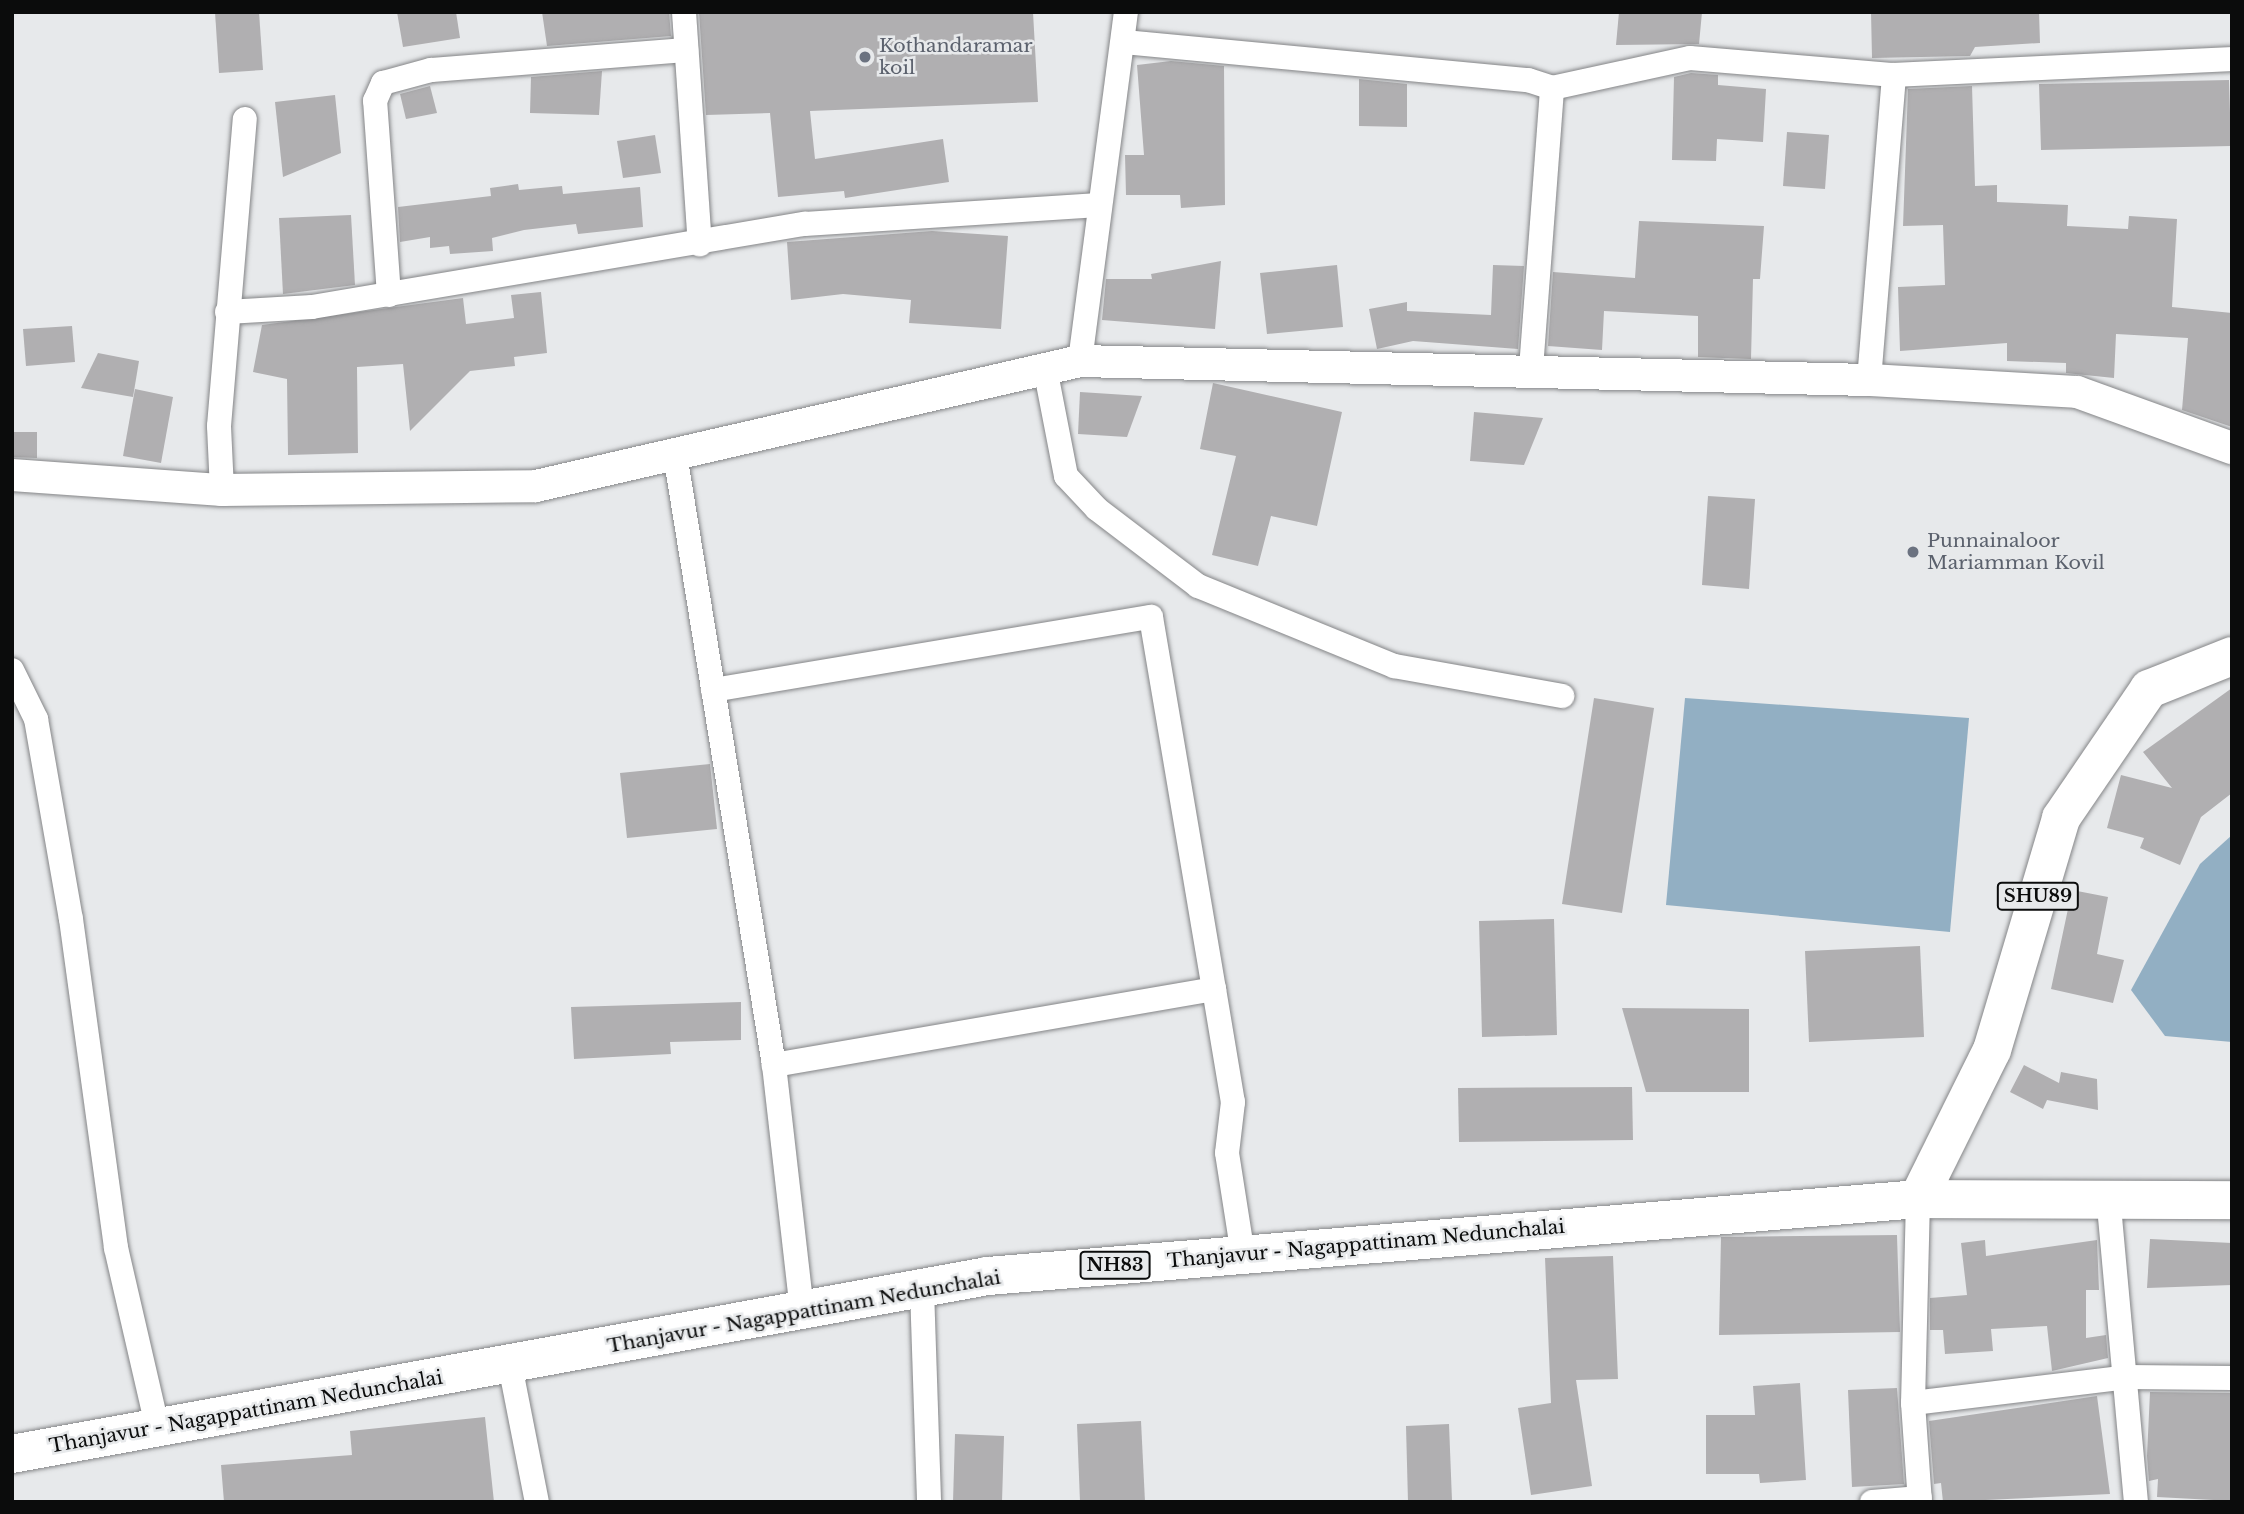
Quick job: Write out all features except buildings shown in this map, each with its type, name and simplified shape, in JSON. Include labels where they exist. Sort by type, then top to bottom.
[{"type":"main road","name":"SHU89","points":[[1918,1199],[1992,1049],[2061,818],[2149,688],[2232,656]]},
{"type":"main road","name":"Thanjavur - Nagappattinam Nedunchalai","points":[[12,1454],[157,1425],[510,1365],[988,1276],[1918,1199],[2108,1195],[2232,1200]]},
{"type":"street","points":[[684,12],[700,244]]},
{"type":"street","points":[[1080,361],[1098,205],[1118,116],[1126,12]]},
{"type":"street","points":[[1124,42],[1528,80],[1552,88],[1690,58],[1894,75],[2232,59]]},
{"type":"street","points":[[389,295],[375,100],[383,83],[431,70],[686,50]]},
{"type":"street","points":[[1869,380],[1894,75]]},
{"type":"street","points":[[1531,369],[1552,88]]},
{"type":"street","points":[[222,490],[227,312],[245,118]]},
{"type":"street","points":[[227,312],[389,295],[806,224],[1098,205]]},
{"type":"street","points":[[12,475],[222,490],[536,486],[1080,361],[1531,369],[1869,380],[2077,392],[2232,448]]},
{"type":"street","points":[[1045,369],[1066,476],[1097,509],[1198,586],[1394,666],[1562,696]]},
{"type":"street","points":[[675,454],[774,1065],[802,1311]]},
{"type":"street","points":[[713,690],[1151,617],[1233,1102],[1227,1153],[1243,1255]]},
{"type":"street","points":[[12,670],[36,719],[71,919],[116,1248],[157,1425]]},
{"type":"street","points":[[774,1065],[1214,989]]},
{"type":"street","points":[[2108,1195],[2127,1377],[2136,1502]]},
{"type":"street","points":[[1872,1502],[1920,1500],[1913,1403],[1918,1199]]},
{"type":"street","points":[[922,1289],[929,1502]]},
{"type":"street","points":[[510,1365],[537,1502]]},
{"type":"street","points":[[1913,1403],[2127,1377],[2232,1378]]},
{"type":"water","points":[[1685,698],[1969,718],[1950,932],[1666,905]]},
{"type":"water","points":[[2232,835],[2232,1042],[2165,1036],[2131,990],[2200,864]]},
{"type":"place","name":"Kothandaramar koil","points":[[865,57]]},
{"type":"place","name":"Punnainaloor Mariamman Kovil","points":[[1913,552]]}]
